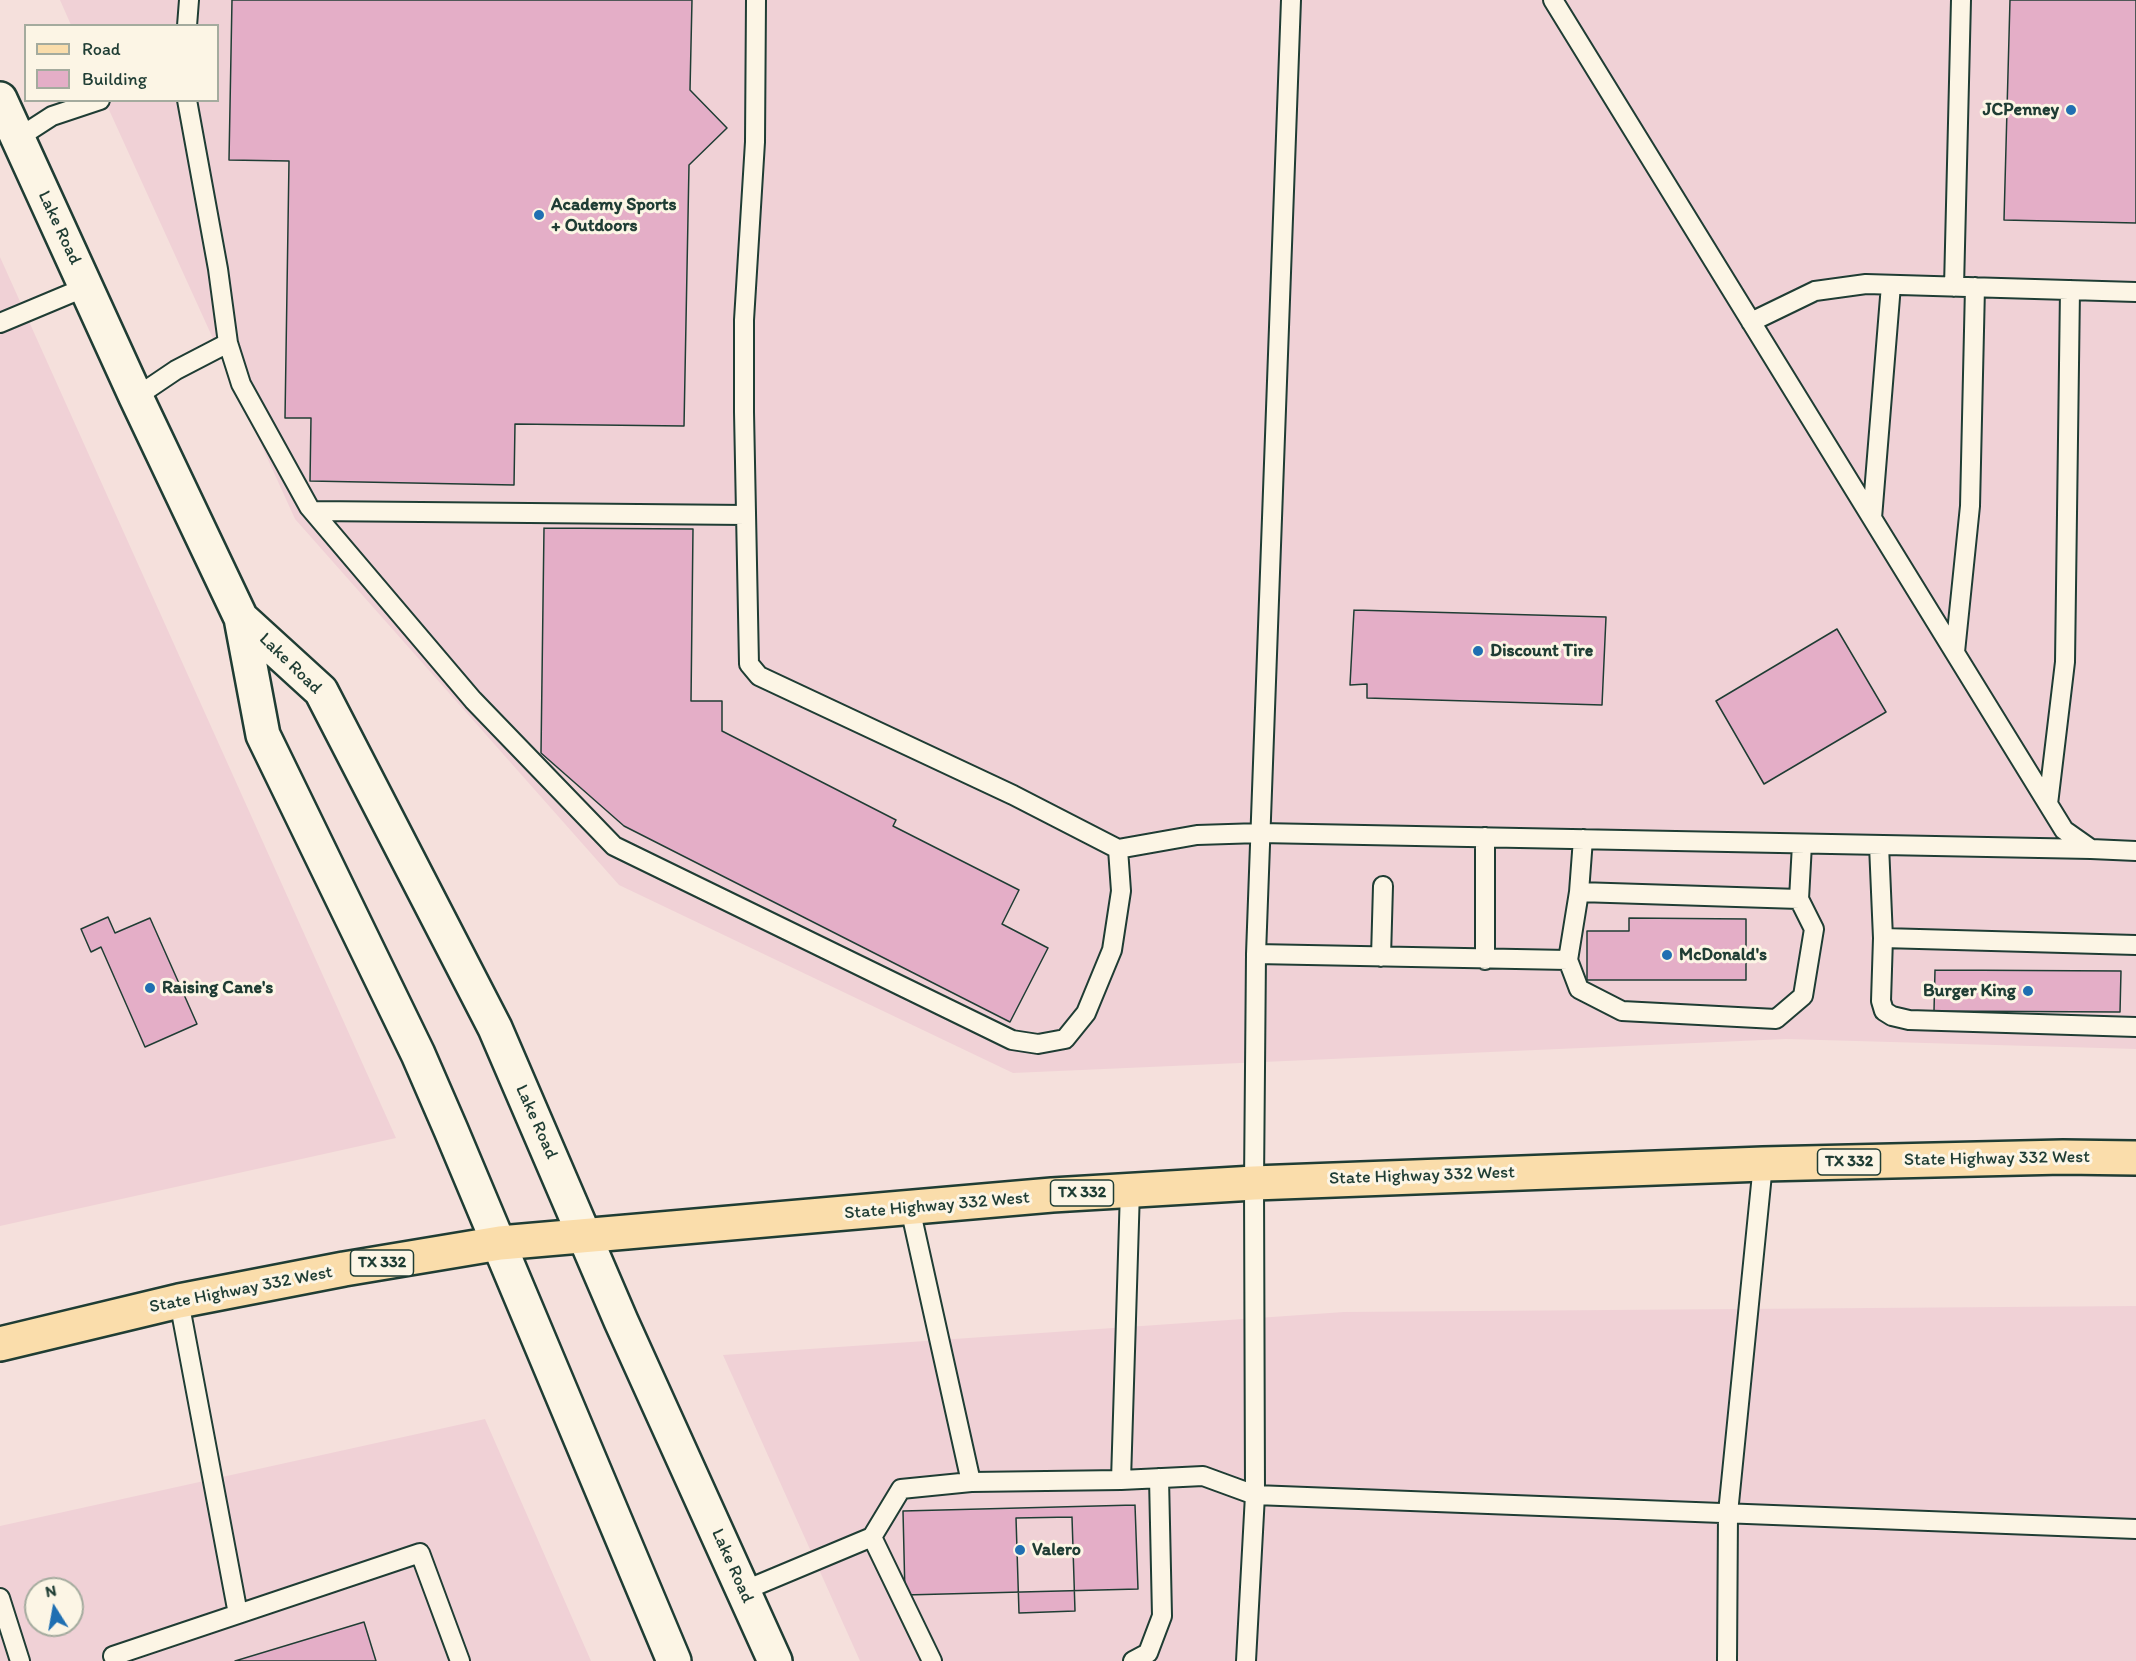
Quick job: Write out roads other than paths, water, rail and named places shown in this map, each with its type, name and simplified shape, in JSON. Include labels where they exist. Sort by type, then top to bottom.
[{"type":"main road","name":"State Highway 332 West","points":[[0,1344],[179,1301],[344,1269],[500,1243],[1130,1190],[1254,1183],[1763,1164],[2063,1157],[2136,1158]]},
{"type":"street","name":"Lake Road","points":[[0,99],[136,397],[241,618],[263,735],[418,1054],[500,1243],[674,1661]]},
{"type":"street","name":"Lake Road","points":[[241,618],[321,691],[495,1029],[621,1321],[775,1661]]},
{"type":"lane","points":[[187,24],[189,0]]},
{"type":"lane","points":[[756,0],[755,142],[744,320],[749,664],[759,676],[1013,795],[1118,849],[1197,835],[1260,832],[2136,851]]},
{"type":"lane","points":[[1246,1661],[1255,1495],[1256,954],[1291,0]]},
{"type":"lane","points":[[1552,0],[2064,830],[2091,849]]},
{"type":"lane","points":[[1954,287],[1961,0]]},
{"type":"lane","points":[[18,138],[52,116],[94,102]]},
{"type":"lane","points":[[187,102],[218,269],[228,343],[241,384],[313,511],[473,700],[614,846],[1012,1040],[1038,1044],[1065,1040],[1086,1013],[1112,950],[1121,891],[1118,849]]},
{"type":"lane","points":[[1751,322],[1815,291],[1866,284],[2136,292]]},
{"type":"lane","points":[[1872,518],[1891,285]]},
{"type":"lane","points":[[0,324],[86,286]]},
{"type":"lane","points":[[1955,652],[1970,506],[1975,287]]},
{"type":"lane","points":[[2048,804],[2065,662],[2070,290]]},
{"type":"lane","points":[[136,397],[176,370],[228,343]]},
{"type":"lane","points":[[313,511],[746,515]]},
{"type":"lane","points":[[1485,837],[1485,960]]},
{"type":"lane","points":[[1583,839],[1579,892],[1568,960],[1579,990],[1622,1011],[1776,1019],[1803,996],[1814,929],[1799,899],[1802,844]]},
{"type":"lane","points":[[1880,845],[1881,1001],[1884,1011],[1892,1016],[1909,1020],[2136,1027]]},
{"type":"lane","points":[[1381,957],[1383,886]]},
{"type":"lane","points":[[1579,892],[1799,899]]},
{"type":"lane","points":[[1882,938],[2136,945]]},
{"type":"lane","points":[[1256,954],[1568,960]]},
{"type":"lane","points":[[1727,1661],[1728,1513],[1763,1164]]},
{"type":"lane","points":[[1121,1480],[1130,1190]]},
{"type":"lane","points":[[910,1208],[971,1482]]},
{"type":"lane","points":[[179,1301],[238,1614]]},
{"type":"lane","points":[[743,1591],[872,1537],[901,1489],[971,1482],[1121,1480],[1203,1476],[1255,1495],[2136,1528]]},
{"type":"lane","points":[[1133,1661],[1148,1653],[1162,1616],[1158,1478]]},
{"type":"lane","points":[[872,1537],[932,1661]]},
{"type":"lane","points":[[113,1656],[420,1553],[460,1661]]},
{"type":"lane","points":[[0,1598],[20,1661]]},
{"type":"place","name":"JCPenney","points":[[2071,110]]},
{"type":"place","name":"Academy Sports + Outdoors","points":[[539,215]]},
{"type":"place","name":"Discount Tire","points":[[1478,651]]},
{"type":"place","name":"McDonald's","points":[[1667,955]]},
{"type":"place","name":"Raising Cane's","points":[[150,988]]},
{"type":"place","name":"Burger King","points":[[2028,991]]},
{"type":"place","name":"Valero","points":[[1020,1550]]}]
